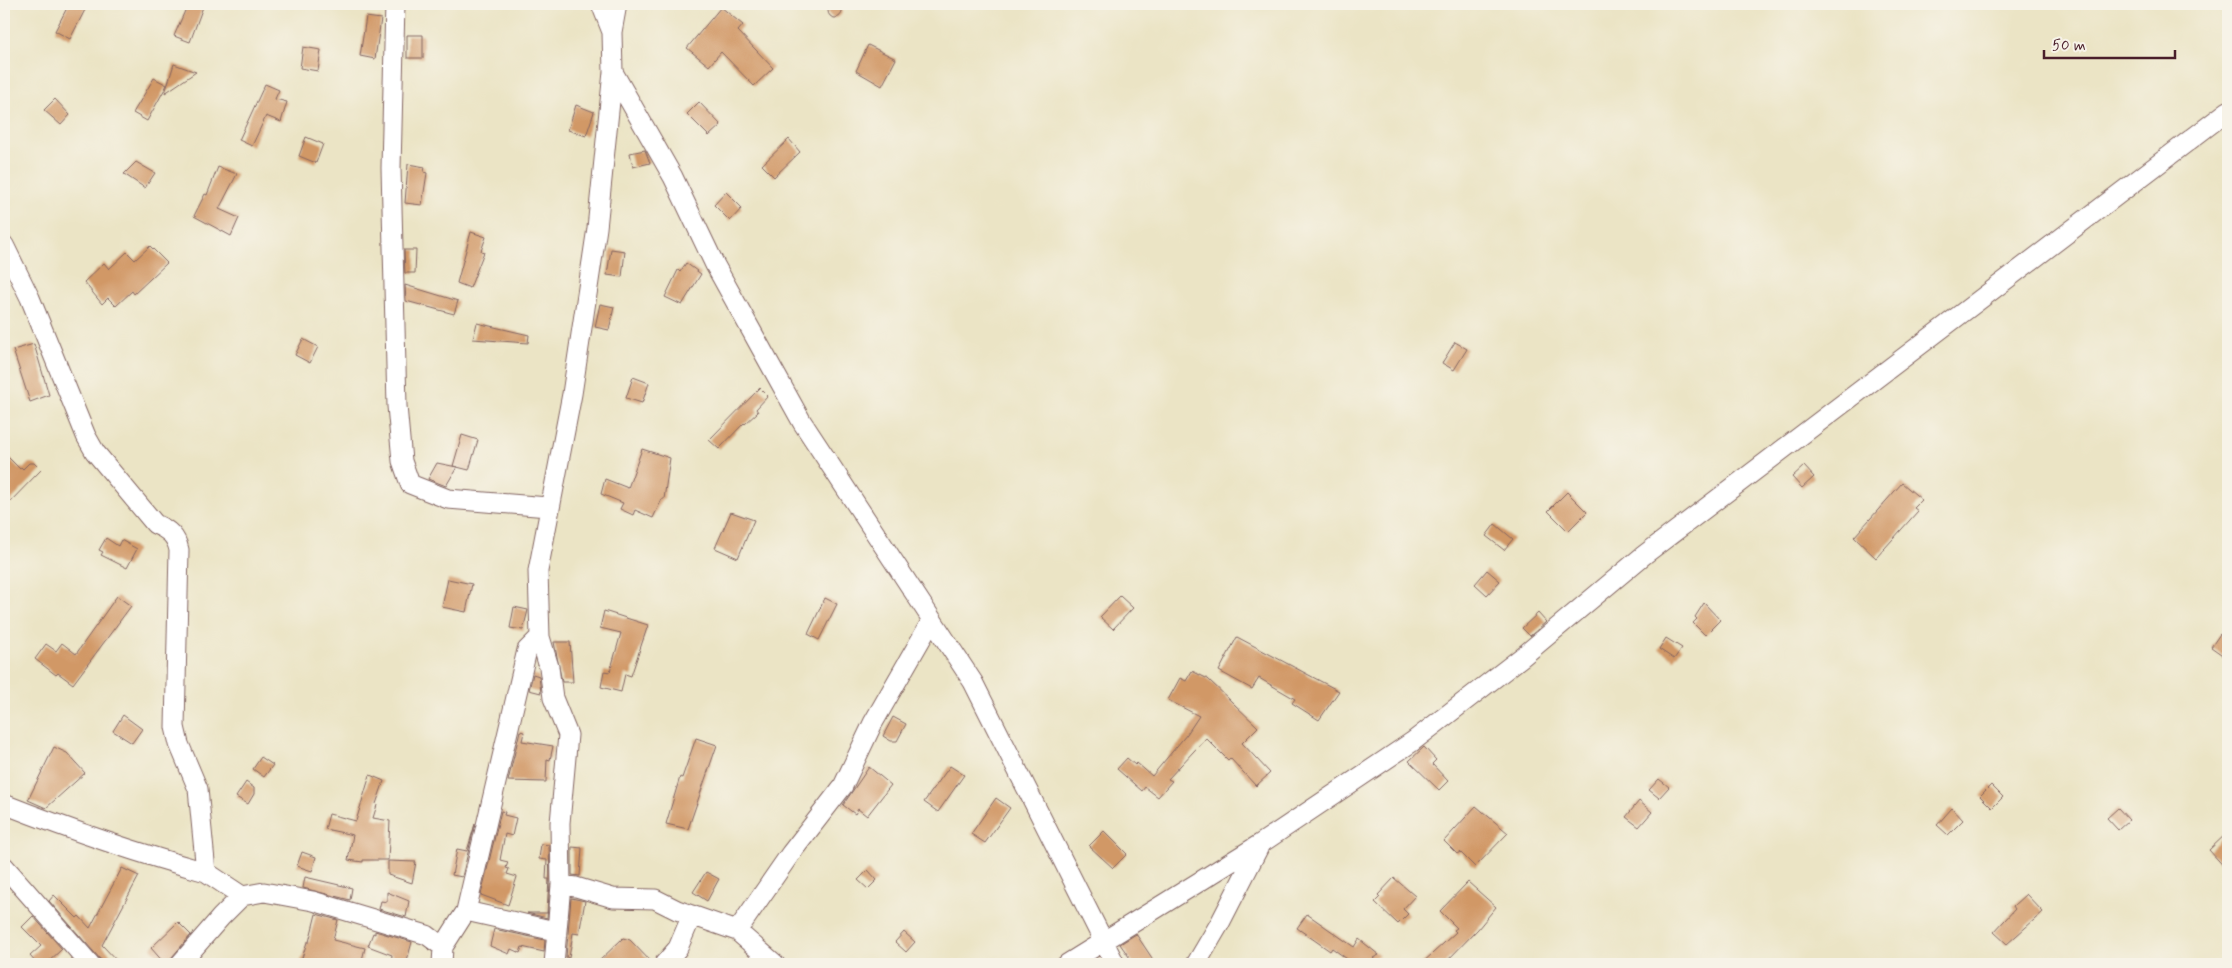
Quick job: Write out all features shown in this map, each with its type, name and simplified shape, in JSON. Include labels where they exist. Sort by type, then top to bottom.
[{"type":"street","points":[[395,4],[392,177],[397,406],[402,461],[410,484],[448,499],[548,507]]},
{"type":"street","points":[[601,4],[612,32]]},
{"type":"street","points":[[554,964],[555,931],[561,885],[560,823],[568,735],[553,698],[549,667],[540,637],[538,571],[548,507],[572,394],[598,228],[613,72],[612,32],[617,4]]},
{"type":"street","points":[[613,72],[673,177],[715,265],[802,422],[973,682],[1115,964]]},
{"type":"street","points":[[1067,964],[1260,844],[1412,742],[1522,658],[1644,555],[2228,111]]},
{"type":"street","points":[[4,245],[30,298],[78,419],[95,452],[155,524],[167,529],[176,540],[179,550],[175,727],[179,744],[198,789],[206,872]]},
{"type":"street","points":[[737,931],[791,853],[843,786],[873,723],[932,620]]},
{"type":"street","points":[[180,964],[220,917],[242,896],[264,892],[313,901],[427,935],[442,956],[466,911],[527,650],[540,637]]},
{"type":"street","points":[[4,804],[104,841],[206,872],[242,896]]},
{"type":"street","points":[[1196,964],[1220,923],[1260,844]]},
{"type":"street","points":[[4,866],[90,964]]},
{"type":"street","points":[[561,885],[576,887],[613,898],[655,899],[737,931],[775,964]]},
{"type":"street","points":[[466,911],[555,931]]},
{"type":"street","points":[[664,964],[678,948],[692,915]]},
{"type":"building","points":[[69,4],[88,4],[70,39],[55,31]]},
{"type":"building","points":[[188,4],[204,4],[190,42],[174,36]]},
{"type":"building","points":[[832,4],[838,4],[842,11],[838,18],[832,18],[828,14],[828,8]]},
{"type":"building","points":[[721,7],[743,25],[738,31],[773,68],[754,86],[721,52],[709,66],[687,48]]},
{"type":"building","points":[[366,17],[381,19],[375,59],[360,56]]},
{"type":"building","points":[[407,35],[423,35],[423,58],[407,58]]},
{"type":"building","points":[[868,45],[896,59],[882,86],[856,71]]},
{"type":"building","points":[[303,47],[321,50],[318,71],[300,68]]},
{"type":"building","points":[[174,64],[196,72],[165,93]]},
{"type":"building","points":[[154,78],[167,85],[147,121],[133,113]]},
{"type":"building","points":[[265,84],[279,90],[275,99],[287,102],[281,122],[266,116],[252,146],[239,140]]},
{"type":"building","points":[[55,99],[70,115],[61,125],[44,110]]},
{"type":"building","points":[[699,102],[721,125],[709,136],[687,114]]},
{"type":"building","points":[[576,105],[594,112],[586,136],[568,130]]},
{"type":"building","points":[[306,137],[323,144],[316,163],[299,156]]},
{"type":"building","points":[[789,139],[800,152],[774,177],[762,165]]},
{"type":"building","points":[[645,150],[650,163],[633,167],[630,153]]},
{"type":"building","points":[[136,162],[155,173],[145,188],[124,174]]},
{"type":"building","points":[[408,164],[425,167],[424,172],[427,173],[422,205],[405,203]]},
{"type":"building","points":[[218,167],[237,174],[219,209],[239,218],[231,236],[194,216],[205,194],[207,195]]},
{"type":"building","points":[[726,192],[742,208],[730,221],[714,205]]},
{"type":"building","points":[[471,232],[486,237],[481,251],[484,252],[470,288],[457,283]]},
{"type":"building","points":[[150,246],[167,263],[134,294],[132,291],[116,306],[108,298],[102,304],[84,282],[104,263],[109,269],[127,252],[135,260]]},
{"type":"building","points":[[611,249],[625,251],[622,277],[607,275]]},
{"type":"building","points":[[404,250],[416,250],[415,273],[405,273]]},
{"type":"building","points":[[686,263],[701,274],[682,305],[665,297],[678,270],[680,272]]},
{"type":"building","points":[[405,285],[458,301],[454,314],[406,301]]},
{"type":"building","points":[[600,304],[614,307],[609,330],[595,327]]},
{"type":"building","points":[[477,323],[529,335],[528,343],[473,339]]},
{"type":"building","points":[[303,339],[318,347],[310,363],[295,355]]},
{"type":"building","points":[[1455,342],[1467,349],[1454,370],[1442,363]]},
{"type":"building","points":[[34,344],[49,395],[30,402],[13,350]]},
{"type":"building","points":[[633,377],[649,383],[642,403],[626,398]]},
{"type":"building","points":[[760,388],[768,396],[756,409],[758,412],[744,423],[719,449],[709,440]]},
{"type":"building","points":[[462,435],[478,440],[469,470],[453,466]]},
{"type":"building","points":[[642,449],[670,458],[664,499],[662,499],[653,518],[635,510],[633,515],[620,509],[623,503],[601,494],[605,479],[628,488]]},
{"type":"building","points":[[4,453],[20,469],[21,467],[23,469],[29,463],[34,463],[41,470],[4,508]]},
{"type":"building","points":[[437,463],[457,467],[446,486],[428,479]]},
{"type":"building","points":[[1804,466],[1814,477],[1802,488],[1792,477]]},
{"type":"building","points":[[1902,483],[1922,500],[1914,508],[1918,511],[1876,558],[1854,537]]},
{"type":"building","points":[[1567,492],[1587,512],[1568,531],[1548,511]]},
{"type":"building","points":[[731,512],[754,520],[738,558],[715,548]]},
{"type":"building","points":[[1495,524],[1513,539],[1504,550],[1486,536]]},
{"type":"building","points":[[106,538],[118,546],[121,540],[137,549],[127,568],[101,555],[103,552],[99,550]]},
{"type":"building","points":[[1487,570],[1500,581],[1487,595],[1475,584]]},
{"type":"building","points":[[448,579],[472,584],[466,612],[442,607]]},
{"type":"building","points":[[117,596],[131,606],[73,684],[58,673],[56,675],[35,659],[46,644],[56,651],[62,643],[76,654]]},
{"type":"building","points":[[1120,596],[1133,608],[1113,629],[1100,617]]},
{"type":"building","points":[[825,598],[837,604],[819,640],[808,634]]},
{"type":"building","points":[[1704,603],[1720,620],[1705,635],[1693,623],[1697,619],[1695,617]]},
{"type":"building","points":[[514,607],[528,610],[523,630],[510,628]]},
{"type":"building","points":[[604,611],[648,625],[631,676],[625,674],[621,692],[601,687],[604,671],[610,672],[621,633],[600,628]]},
{"type":"building","points":[[1538,613],[1546,622],[1530,636],[1522,628]]},
{"type":"building","points":[[2220,634],[2228,639],[2228,659],[2211,647]]},
{"type":"building","points":[[1237,637],[1339,691],[1319,720],[1292,703],[1295,699],[1259,678],[1252,689],[1219,671]]},
{"type":"building","points":[[1666,638],[1682,648],[1674,659],[1659,649]]},
{"type":"building","points":[[554,642],[570,642],[573,682],[562,682]]},
{"type":"building","points":[[1192,671],[1208,679],[1258,727],[1242,743],[1270,773],[1256,786],[1230,758],[1228,760],[1206,738],[1168,779],[1172,781],[1158,797],[1145,787],[1142,791],[1117,769],[1127,758],[1135,765],[1137,763],[1152,776],[1187,734],[1199,716],[1168,700],[1180,678],[1186,681]]},
{"type":"building","points":[[533,674],[539,676],[541,693],[529,690]]},
{"type":"building","points":[[123,715],[142,729],[132,743],[113,731]]},
{"type":"building","points":[[893,717],[906,724],[897,741],[891,741],[883,736]]},
{"type":"building","points":[[520,731],[524,732],[522,741],[553,746],[550,760],[547,759],[546,782],[508,781]]},
{"type":"building","points":[[696,738],[717,745],[688,829],[666,824],[680,777],[682,778]]},
{"type":"building","points":[[54,747],[67,753],[85,773],[46,808],[28,800]]},
{"type":"building","points":[[1424,747],[1436,760],[1432,764],[1448,781],[1439,790],[1409,761]]},
{"type":"building","points":[[261,757],[273,765],[264,777],[253,769]]},
{"type":"building","points":[[950,766],[964,775],[938,812],[924,802]]},
{"type":"building","points":[[869,767],[891,785],[867,816],[858,809],[855,814],[843,805]]},
{"type":"building","points":[[370,775],[384,781],[373,818],[390,821],[388,860],[363,860],[363,862],[348,860],[353,835],[325,829],[329,814],[356,821]]},
{"type":"building","points":[[1659,779],[1669,787],[1659,798],[1649,790]]},
{"type":"building","points":[[246,782],[254,788],[254,794],[248,804],[236,797]]},
{"type":"building","points":[[1991,785],[2003,797],[1992,808],[1980,796]]},
{"type":"building","points":[[996,798],[1010,808],[985,843],[971,834]]},
{"type":"building","points":[[1639,801],[1652,812],[1639,827],[1626,817]]},
{"type":"building","points":[[1476,806],[1508,833],[1475,867],[1460,852],[1457,854],[1444,841]]},
{"type":"building","points":[[1952,808],[1963,820],[1948,835],[1937,825]]},
{"type":"building","points":[[2118,808],[2129,820],[2118,830],[2107,818]]},
{"type":"building","points":[[501,811],[505,812],[504,815],[516,818],[512,836],[505,834],[500,860],[508,862],[506,868],[509,869],[507,874],[517,877],[508,905],[481,895]]},
{"type":"building","points":[[475,824],[462,877],[452,875],[457,849],[467,851]]},
{"type":"building","points":[[1104,831],[1127,854],[1113,868],[1089,846]]},
{"type":"building","points":[[2228,832],[2228,871],[2209,850]]},
{"type":"building","points":[[541,844],[549,845],[550,885],[547,918],[527,913],[547,913],[549,879],[546,879],[547,860],[539,859]]},
{"type":"building","points":[[572,847],[582,848],[580,876],[572,875]]},
{"type":"building","points":[[302,852],[316,857],[312,871],[297,866]]},
{"type":"building","points":[[388,861],[416,862],[412,883],[388,875]]},
{"type":"building","points":[[122,868],[139,876],[102,945],[120,964],[108,964],[100,959],[49,901],[54,895],[90,928]]},
{"type":"building","points":[[868,870],[877,880],[868,889],[858,880]]},
{"type":"building","points":[[706,872],[719,879],[707,901],[693,892]]},
{"type":"building","points":[[305,877],[352,888],[350,900],[303,888]]},
{"type":"building","points":[[1394,878],[1415,896],[1403,909],[1408,914],[1398,924],[1375,902],[1380,897],[1378,895]]},
{"type":"building","points":[[1468,882],[1496,907],[1478,929],[1444,964],[1421,964],[1456,932],[1454,930],[1457,928],[1440,911]]},
{"type":"building","points":[[387,892],[409,901],[406,917],[379,909],[381,901],[387,902]]},
{"type":"building","points":[[2026,894],[2043,912],[2007,944],[1994,932],[2015,909],[2013,906]]},
{"type":"building","points":[[571,898],[585,901],[579,934],[573,933],[569,958],[566,957]]},
{"type":"building","points":[[316,914],[338,920],[333,940],[365,948],[361,964],[302,964],[301,961],[307,942],[309,942]]},
{"type":"building","points":[[1307,914],[1354,947],[1359,939],[1379,955],[1373,958],[1379,964],[1354,964],[1332,948],[1330,951],[1297,928]]},
{"type":"building","points":[[33,916],[62,949],[46,964],[37,964],[30,956],[41,946],[22,927]]},
{"type":"building","points":[[178,922],[191,935],[172,957],[169,964],[165,964],[151,948]]},
{"type":"building","points":[[494,929],[545,940],[544,952],[522,947],[520,953],[511,949],[509,954],[490,946]]},
{"type":"building","points":[[375,931],[412,942],[406,964],[391,964],[392,955],[368,946]]},
{"type":"building","points":[[904,932],[915,942],[906,952],[895,942]]},
{"type":"building","points":[[1136,934],[1156,964],[1134,964],[1120,944]]},
{"type":"building","points":[[623,938],[630,940],[653,964],[596,964]]}]
